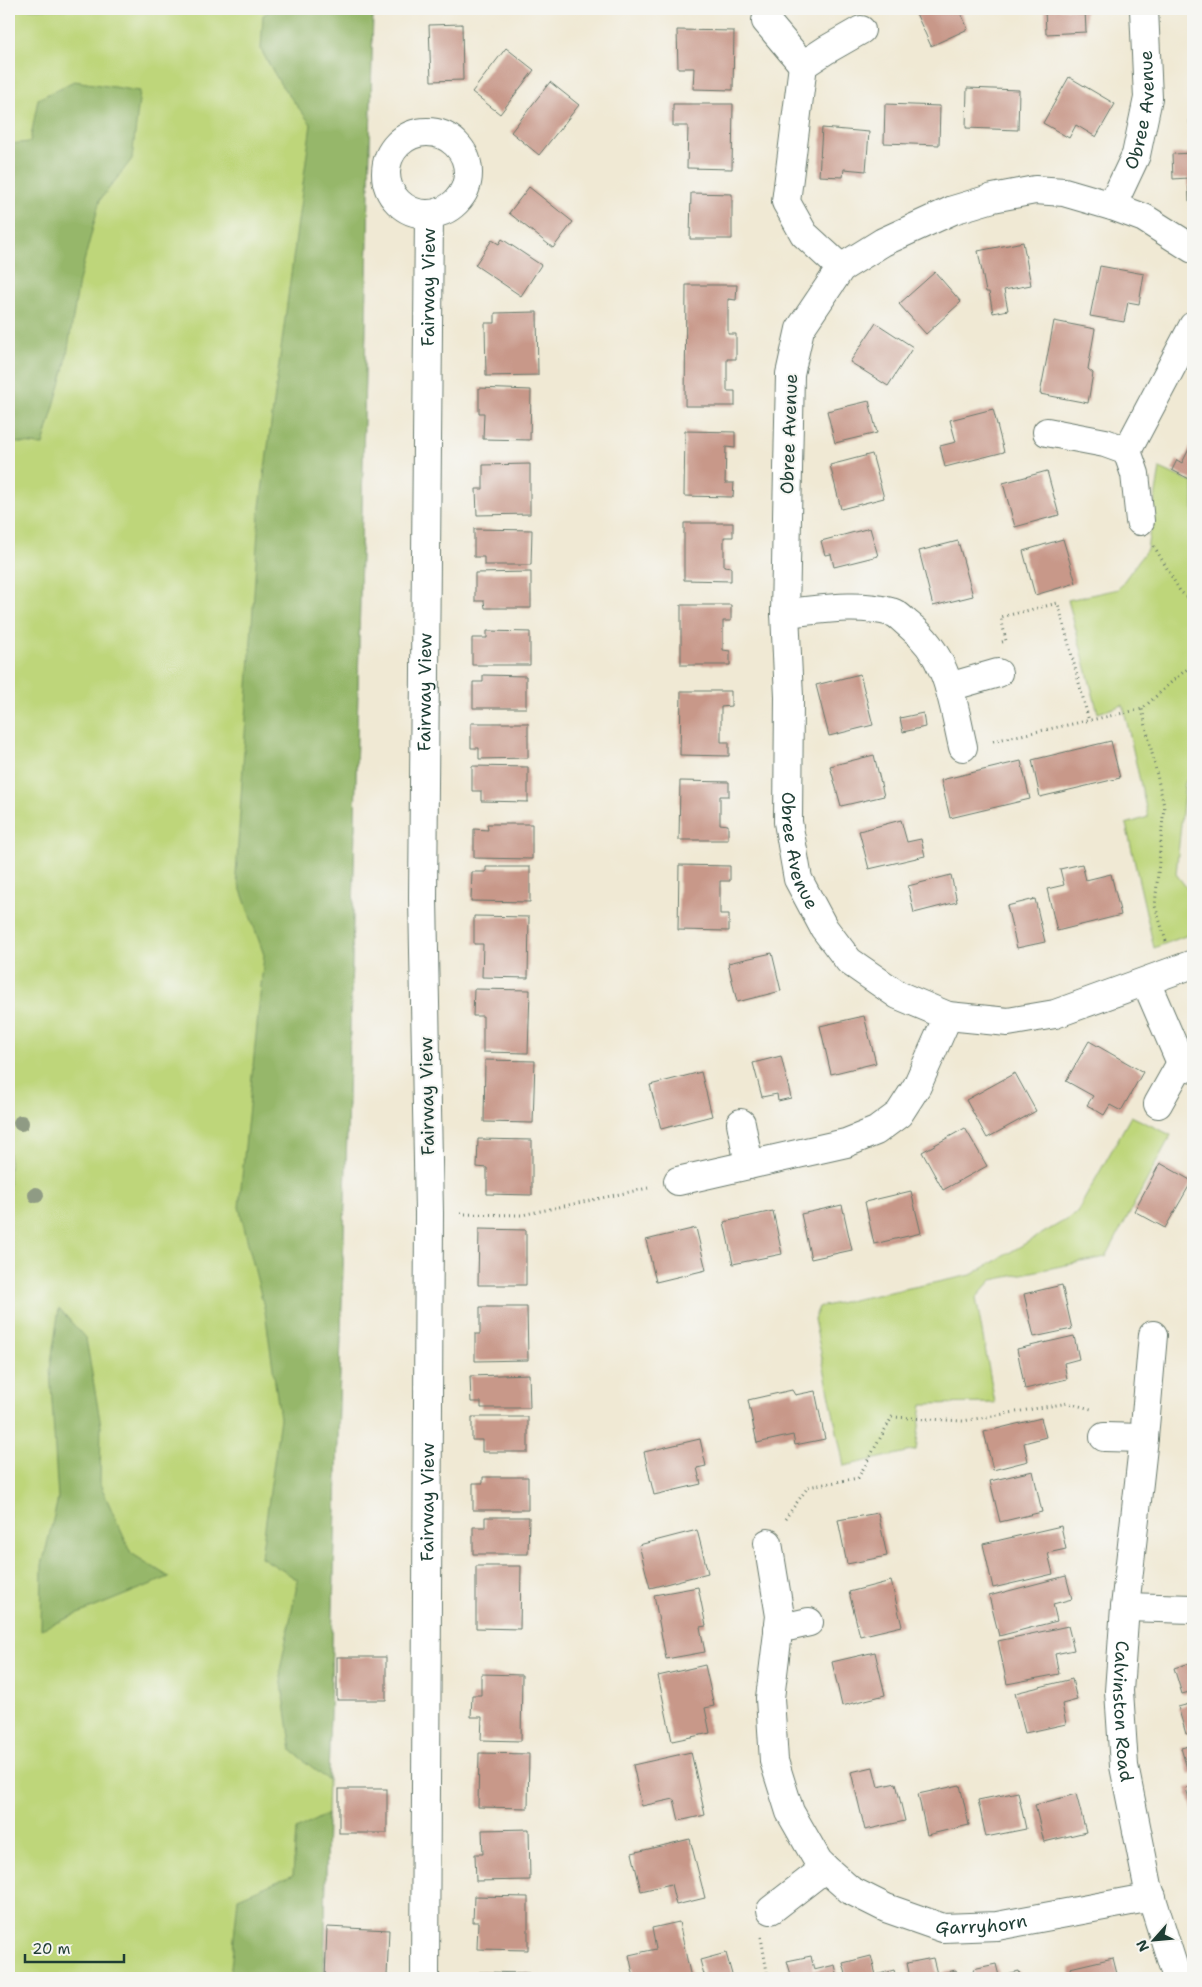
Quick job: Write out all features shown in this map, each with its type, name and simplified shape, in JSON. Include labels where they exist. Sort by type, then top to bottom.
[{"type":"street","name":"Obree Avenue","points":[[1112,206],[1136,155],[1148,98],[1144,9]]},
{"type":"street","points":[[766,21],[803,65],[786,202],[804,234],[842,268]]},
{"type":"street","points":[[803,65],[861,30]]},
{"type":"street","name":"Obree Avenue","points":[[1185,967],[1055,1014],[1008,1022],[948,1016],[898,995],[849,961],[824,928],[798,879],[788,822],[789,697],[785,613],[790,374],[800,329],[842,268],[883,242],[953,210],[993,198],[1035,190],[1064,192],[1112,206],[1144,218],[1193,249]]},
{"type":"street","name":"Fairway View","points":[[424,1978],[429,1213],[423,888],[430,214]]},
{"type":"street","points":[[1140,521],[1134,474],[1127,451],[1193,326]]},
{"type":"street","points":[[1048,432],[1105,443],[1127,451]]},
{"type":"street","points":[[785,613],[858,607],[893,612],[920,634],[936,655],[946,675],[963,747]]},
{"type":"street","points":[[949,687],[998,673]]},
{"type":"street","points":[[1146,982],[1187,1065],[1158,1104]]},
{"type":"street","points":[[678,1181],[846,1143],[876,1131],[899,1114],[917,1086],[948,1016]]},
{"type":"street","points":[[741,1123],[749,1165]]},
{"type":"street","name":"Calvinston Road","points":[[1153,1335],[1144,1438],[1125,1607],[1119,1691],[1124,1766],[1152,1897],[1177,1978]]},
{"type":"street","points":[[1104,1437],[1144,1438]]},
{"type":"street","name":"Garryhorn","points":[[768,1543],[780,1616],[770,1698],[774,1761],[790,1812],[818,1861],[850,1890],[886,1908],[943,1928],[997,1926],[1152,1897]]},
{"type":"street","points":[[1125,1607],[1193,1609]]},
{"type":"street","points":[[778,1629],[809,1622]]},
{"type":"street","points":[[768,1921],[826,1868]]},
{"type":"path","points":[[1140,521],[1180,591],[1193,603]]},
{"type":"path","points":[[998,673],[1008,670],[1000,642],[1006,641],[1001,617],[1058,603],[1088,721]]},
{"type":"path","points":[[963,747],[1142,709],[1193,665]]},
{"type":"path","points":[[1142,709],[1164,806],[1155,906],[1185,967]]},
{"type":"path","points":[[429,1213],[522,1215],[678,1181]]},
{"type":"path","points":[[768,1543],[808,1487],[858,1478],[892,1418],[963,1421],[1068,1403],[1092,1409],[1104,1437]]},
{"type":"path","points":[[768,1921],[760,1938],[768,1978]]},
{"type":"green space","points":[[9,9],[373,9],[352,959],[327,1814],[324,1978],[9,1978]]},
{"type":"green space","points":[[273,9],[373,9],[352,959],[328,1780],[292,1751],[280,1670],[298,1580],[261,1557],[280,1418],[265,1311],[239,1207],[264,955],[236,876],[259,514],[311,124],[281,85],[261,50],[263,15]]},
{"type":"green space","points":[[74,81],[140,91],[132,159],[100,200],[79,281],[65,367],[43,445],[9,442],[9,144],[30,142],[38,99]]},
{"type":"green space","points":[[1160,468],[1193,483],[1193,769],[1185,783],[1176,874],[1193,896],[1193,933],[1154,948],[1126,824],[1148,817],[1123,705],[1098,713],[1068,600],[1118,589],[1147,549]]},
{"type":"green space","points":[[1131,1116],[1171,1135],[1106,1257],[992,1280],[976,1298],[995,1403],[922,1404],[916,1450],[844,1466],[814,1319],[819,1307],[971,1275],[1076,1214]]},
{"type":"green space","points":[[59,1308],[86,1339],[101,1426],[100,1484],[131,1553],[169,1577],[41,1629],[42,1565],[58,1499],[50,1369]]},
{"type":"green space","points":[[327,1814],[324,1978],[230,1978],[238,1898],[293,1875],[296,1830]]},
{"type":"building","points":[[914,9],[959,9],[968,29],[931,46]]},
{"type":"building","points":[[1045,9],[1085,9],[1086,32],[1046,34]]},
{"type":"building","points":[[462,24],[463,80],[431,81],[429,25]]},
{"type":"building","points":[[677,30],[734,31],[733,90],[693,89],[694,68],[678,68]]},
{"type":"building","points":[[506,48],[534,70],[500,114],[472,92]]},
{"type":"building","points":[[1069,77],[1115,104],[1096,137],[1076,125],[1069,138],[1043,123]]},
{"type":"building","points":[[550,82],[579,105],[539,155],[511,132]]},
{"type":"building","points":[[967,88],[1019,90],[1018,130],[966,128]]},
{"type":"building","points":[[1188,90],[1193,90],[1193,138],[1190,138]]},
{"type":"building","points":[[673,104],[733,104],[732,169],[687,168],[688,126],[673,126]]},
{"type":"building","points":[[885,104],[940,106],[939,145],[884,143]]},
{"type":"building","points":[[822,128],[869,132],[866,171],[844,169],[843,177],[819,176]]},
{"type":"building","points":[[1193,153],[1193,201],[1189,201],[1188,178],[1173,179],[1172,154]]},
{"type":"building","points":[[529,187],[573,222],[553,248],[509,213]]},
{"type":"building","points":[[691,193],[732,194],[732,239],[690,239]]},
{"type":"building","points":[[502,239],[541,265],[521,296],[475,265],[492,240],[499,244]]},
{"type":"building","points":[[1023,242],[1031,285],[1004,290],[1008,310],[993,313],[989,292],[986,292],[978,251]]},
{"type":"building","points":[[1100,266],[1144,274],[1139,304],[1128,302],[1124,322],[1090,316]]},
{"type":"building","points":[[935,272],[961,302],[926,334],[899,304]]},
{"type":"building","points":[[686,285],[737,285],[736,300],[728,299],[728,334],[736,334],[736,359],[727,359],[727,391],[735,391],[735,406],[685,406]]},
{"type":"building","points":[[537,312],[538,375],[486,376],[485,323],[495,323],[495,313]]},
{"type":"building","points":[[1054,321],[1095,329],[1088,369],[1093,373],[1088,403],[1040,394]]},
{"type":"building","points":[[876,323],[913,347],[888,386],[850,362]]},
{"type":"building","points":[[479,388],[531,390],[530,440],[483,439],[484,413],[479,413]]},
{"type":"building","points":[[869,401],[877,433],[835,443],[827,411]]},
{"type":"building","points":[[993,409],[1004,452],[945,467],[940,446],[956,442],[950,420]]},
{"type":"building","points":[[685,431],[735,432],[735,448],[726,447],[725,483],[734,483],[733,497],[684,496]]},
{"type":"building","points":[[1193,441],[1193,481],[1172,470],[1177,460],[1182,463]]},
{"type":"building","points":[[872,454],[884,498],[841,509],[830,465]]},
{"type":"building","points":[[530,464],[530,514],[477,515],[476,489],[483,489],[483,465]]},
{"type":"building","points":[[1047,471],[1059,515],[1015,527],[1003,483]]},
{"type":"building","points":[[684,523],[733,523],[733,537],[724,537],[724,566],[731,567],[731,581],[684,580]]},
{"type":"building","points":[[870,528],[878,556],[834,567],[831,554],[825,555],[821,541]]},
{"type":"building","points":[[474,529],[532,530],[531,565],[484,565],[484,557],[474,557]]},
{"type":"building","points":[[1063,539],[1076,583],[1035,595],[1023,551]]},
{"type":"building","points":[[958,541],[973,596],[933,606],[919,551]]},
{"type":"building","points":[[531,572],[531,608],[485,608],[484,601],[475,601],[475,573]]},
{"type":"building","points":[[681,605],[731,605],[731,621],[723,621],[723,650],[730,651],[730,665],[681,665]]},
{"type":"building","points":[[487,631],[530,632],[530,665],[472,665],[472,638],[487,638]]},
{"type":"building","points":[[860,674],[873,725],[829,736],[816,685]]},
{"type":"building","points":[[483,675],[526,676],[526,708],[473,708],[473,682],[483,682]]},
{"type":"building","points":[[681,691],[731,691],[731,706],[721,707],[721,742],[729,742],[729,756],[680,755]]},
{"type":"building","points":[[923,713],[925,727],[903,732],[900,718]]},
{"type":"building","points":[[471,723],[528,723],[528,758],[479,759],[479,748],[471,748]]},
{"type":"building","points":[[1111,741],[1120,778],[1040,797],[1032,760]]},
{"type":"building","points":[[874,755],[884,796],[841,806],[830,766]]},
{"type":"building","points":[[1021,761],[1030,799],[950,818],[941,780]]},
{"type":"building","points":[[472,766],[528,767],[528,802],[481,801],[481,791],[472,791]]},
{"type":"building","points":[[680,781],[729,782],[729,796],[720,796],[720,824],[728,825],[728,840],[679,840]]},
{"type":"building","points":[[901,820],[907,842],[921,839],[925,856],[869,869],[859,831]]},
{"type":"building","points":[[487,824],[532,824],[532,859],[474,858],[474,829],[488,830]]},
{"type":"building","points":[[1082,864],[1086,880],[1111,874],[1121,915],[1057,931],[1047,889],[1064,885],[1060,869]]},
{"type":"building","points":[[679,865],[730,866],[730,881],[720,881],[720,914],[729,914],[729,931],[678,930]]},
{"type":"building","points":[[486,867],[530,867],[530,902],[471,901],[472,872],[486,872]]},
{"type":"building","points":[[951,875],[957,902],[914,913],[908,886]]},
{"type":"building","points":[[1035,899],[1045,942],[1017,948],[1007,906]]},
{"type":"building","points":[[474,916],[529,917],[528,978],[482,977],[483,944],[474,944]]},
{"type":"building","points":[[772,953],[781,991],[737,1002],[728,963]]},
{"type":"building","points":[[474,989],[530,990],[528,1053],[483,1052],[483,1016],[473,1016]]},
{"type":"building","points":[[864,1016],[876,1063],[831,1074],[820,1026]]},
{"type":"building","points":[[1089,1041],[1143,1072],[1121,1111],[1110,1105],[1104,1115],[1087,1105],[1093,1096],[1066,1081]]},
{"type":"building","points":[[781,1056],[791,1098],[778,1101],[777,1094],[762,1097],[753,1063]]},
{"type":"building","points":[[485,1060],[535,1061],[533,1123],[484,1122]]},
{"type":"building","points":[[701,1072],[712,1116],[661,1129],[650,1085]]},
{"type":"building","points":[[1015,1073],[1036,1111],[987,1138],[966,1100]]},
{"type":"building","points":[[965,1128],[987,1166],[943,1190],[922,1152]]},
{"type":"building","points":[[478,1139],[532,1140],[532,1195],[487,1194],[487,1168],[477,1167]]},
{"type":"building","points":[[1160,1163],[1192,1181],[1165,1228],[1134,1211]]},
{"type":"building","points":[[911,1191],[921,1233],[874,1244],[865,1202]]},
{"type":"building","points":[[842,1205],[852,1250],[811,1259],[801,1214]]},
{"type":"building","points":[[773,1211],[782,1254],[733,1264],[724,1222]]},
{"type":"building","points":[[696,1228],[706,1270],[656,1282],[646,1240]]},
{"type":"building","points":[[479,1229],[526,1230],[526,1285],[478,1285]]},
{"type":"building","points":[[1062,1285],[1072,1329],[1034,1337],[1024,1294]]},
{"type":"building","points":[[480,1307],[527,1307],[528,1360],[475,1361],[475,1334],[480,1334]]},
{"type":"building","points":[[1074,1336],[1079,1359],[1064,1363],[1067,1379],[1025,1389],[1017,1349]]},
{"type":"building","points":[[529,1374],[530,1408],[481,1408],[481,1402],[471,1402],[470,1376]]},
{"type":"building","points":[[792,1390],[795,1395],[815,1391],[825,1439],[795,1445],[793,1435],[757,1443],[748,1400]]},
{"type":"building","points":[[472,1417],[528,1417],[528,1452],[482,1452],[482,1440],[472,1440]]},
{"type":"building","points":[[1041,1418],[1046,1437],[1024,1443],[1028,1461],[993,1470],[984,1432]]},
{"type":"building","points":[[700,1439],[706,1466],[697,1468],[701,1484],[654,1495],[644,1452]]},
{"type":"building","points":[[1033,1471],[1042,1512],[1000,1522],[990,1481]]},
{"type":"building","points":[[483,1477],[528,1477],[528,1510],[473,1510],[473,1483],[483,1483]]},
{"type":"building","points":[[878,1513],[887,1556],[847,1564],[838,1520]]},
{"type":"building","points":[[485,1517],[529,1517],[528,1554],[473,1554],[473,1527],[485,1527]]},
{"type":"building","points":[[1061,1526],[1066,1549],[1048,1553],[1053,1574],[993,1588],[983,1544]]},
{"type":"building","points":[[697,1530],[708,1573],[650,1588],[639,1545]]},
{"type":"building","points":[[476,1566],[521,1566],[520,1629],[476,1628]]},
{"type":"building","points":[[1066,1576],[1072,1599],[1053,1604],[1057,1621],[999,1636],[989,1596]]},
{"type":"building","points":[[891,1581],[902,1626],[860,1636],[849,1592]]},
{"type":"building","points":[[698,1587],[706,1626],[700,1627],[705,1652],[666,1659],[654,1595]]},
{"type":"building","points":[[1068,1626],[1074,1650],[1055,1654],[1059,1674],[1007,1684],[998,1641]]},
{"type":"building","points":[[875,1652],[885,1695],[842,1706],[832,1662]]},
{"type":"building","points":[[337,1657],[386,1657],[386,1700],[337,1700]]},
{"type":"building","points":[[1193,1662],[1193,1691],[1182,1694],[1174,1668]]},
{"type":"building","points":[[705,1665],[714,1706],[705,1708],[710,1733],[672,1741],[658,1676]]},
{"type":"building","points":[[481,1674],[522,1675],[521,1741],[481,1740],[482,1717],[471,1717],[472,1695],[481,1695]]},
{"type":"building","points":[[1072,1679],[1077,1700],[1062,1704],[1066,1724],[1025,1733],[1015,1693]]},
{"type":"building","points":[[1193,1703],[1193,1732],[1186,1734],[1178,1707]]},
{"type":"building","points":[[1193,1745],[1193,1773],[1189,1775],[1181,1748]]},
{"type":"building","points":[[691,1752],[705,1815],[679,1821],[674,1799],[642,1806],[633,1765]]},
{"type":"building","points":[[479,1753],[529,1754],[528,1808],[478,1807]]},
{"type":"building","points":[[873,1767],[878,1787],[896,1783],[905,1821],[865,1830],[851,1772]]},
{"type":"building","points":[[960,1785],[969,1825],[927,1835],[918,1794]]},
{"type":"building","points":[[1193,1786],[1193,1813],[1186,1788]]},
{"type":"building","points":[[339,1789],[387,1789],[387,1833],[339,1833]]},
{"type":"building","points":[[1018,1792],[1026,1829],[986,1837],[978,1800]]},
{"type":"building","points":[[1076,1794],[1086,1832],[1044,1842],[1035,1805]]},
{"type":"building","points":[[529,1829],[530,1880],[476,1881],[475,1854],[483,1854],[482,1830]]},
{"type":"building","points":[[690,1839],[705,1898],[676,1905],[671,1884],[641,1891],[632,1853]]},
{"type":"building","points":[[474,1896],[528,1897],[528,1950],[477,1949],[478,1922],[473,1922]]},
{"type":"building","points":[[679,1922],[691,1978],[634,1978],[629,1955],[656,1949],[652,1928]]},
{"type":"building","points":[[327,1927],[389,1930],[387,1976],[358,1975],[358,1978],[325,1978]]},
{"type":"building","points":[[726,1953],[733,1978],[705,1978],[700,1960]]},
{"type":"building","points":[[811,1956],[814,1970],[835,1965],[838,1978],[792,1978],[787,1961]]},
{"type":"building","points":[[871,1956],[876,1975],[894,1970],[896,1978],[847,1978],[843,1963]]},
{"type":"building","points":[[933,1958],[937,1974],[956,1970],[958,1978],[910,1978],[907,1963]]},
{"type":"building","points":[[1113,1958],[1118,1978],[1072,1978],[1070,1968]]},
{"type":"building","points":[[996,1964],[999,1976],[1019,1971],[1021,1978],[975,1978],[973,1969]]},
{"type":"building","points":[[479,1972],[529,1973],[529,1978],[479,1978]]}]
